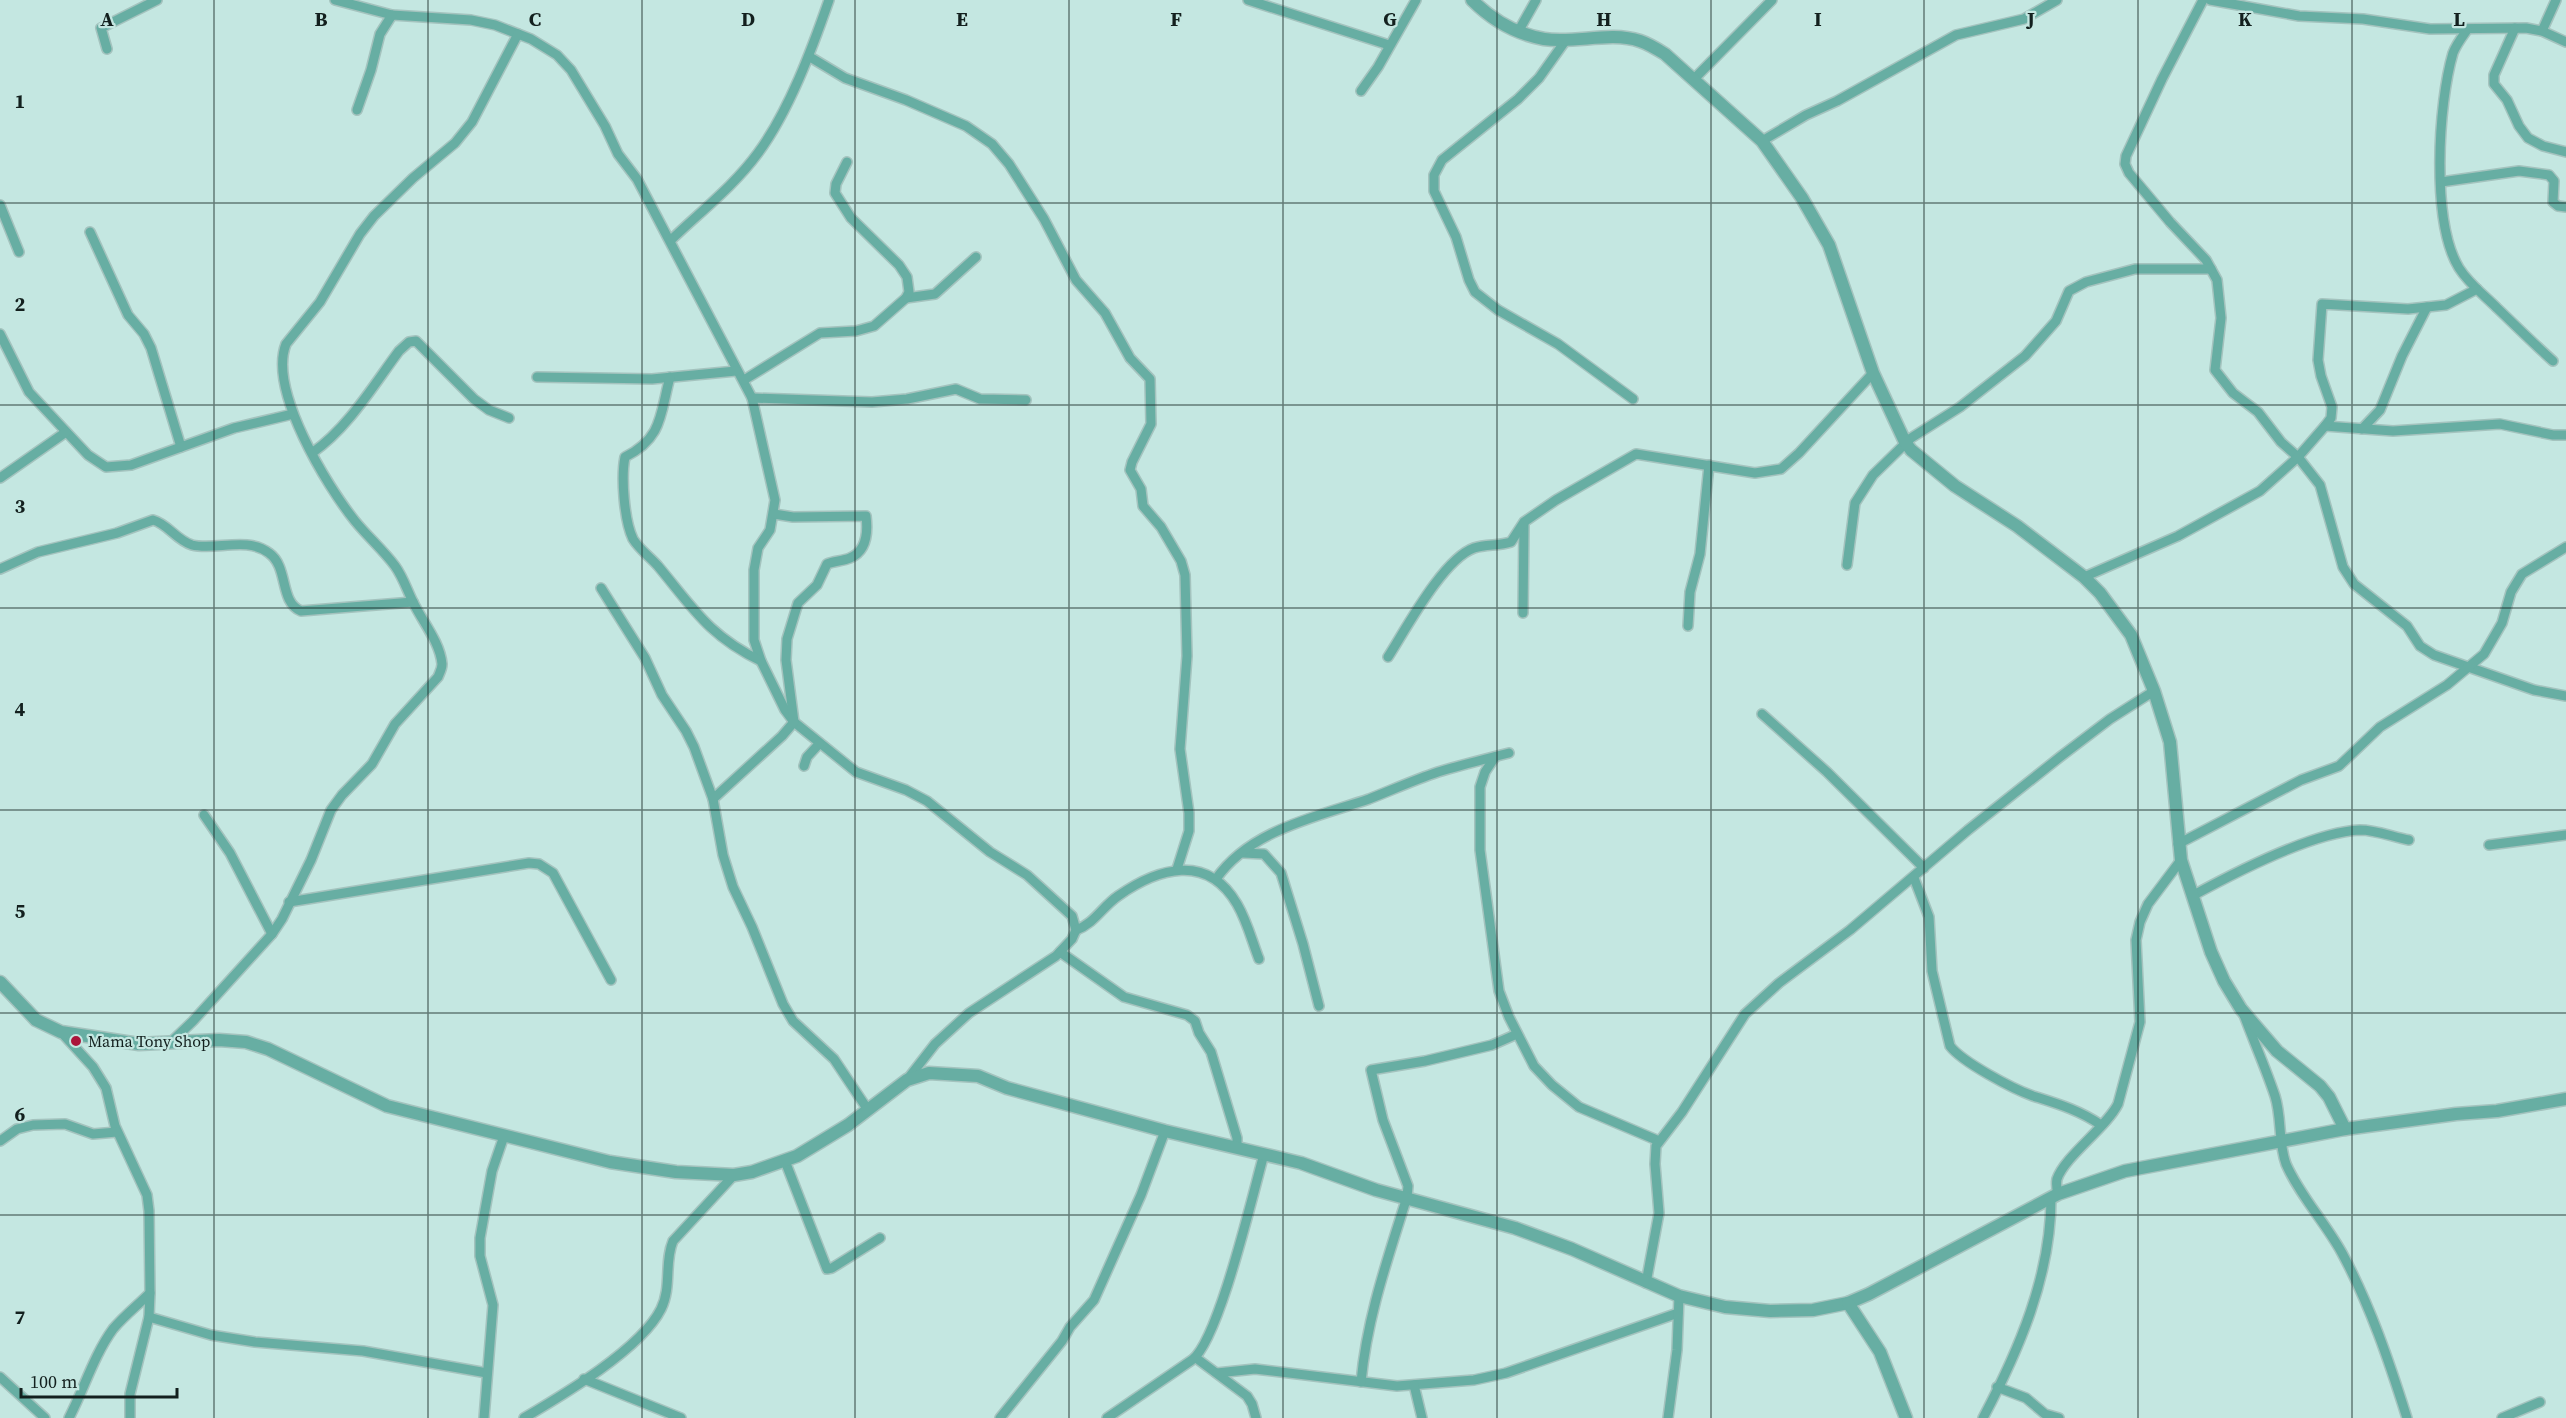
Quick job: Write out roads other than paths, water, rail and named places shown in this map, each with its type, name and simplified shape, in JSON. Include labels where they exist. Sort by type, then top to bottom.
[{"type":"street","points":[[107,50],[101,28],[157,0]]},
{"type":"street","points":[[1,986],[36,1020],[61,1032],[139,1044],[219,1040],[246,1042],[268,1049],[387,1106],[610,1162],[676,1172],[735,1175],[785,1161],[811,1149],[868,1110],[907,1080],[934,1044],[969,1013],[1060,952],[1072,939],[1076,930],[1072,916],[1026,875],[990,852],[927,801],[856,771],[794,722],[761,661],[754,640],[754,570],[758,548],[770,530],[774,514],[771,482],[752,398],[744,380],[736,371],[671,240],[637,179],[618,154],[605,126],[571,70],[557,55],[518,34],[495,25],[471,20],[392,15],[335,0]]},
{"type":"street","points":[[671,240],[734,181],[757,154],[810,57],[829,0]]},
{"type":"street","points":[[1248,0],[1389,45]]},
{"type":"street","points":[[1361,91],[1416,0]]},
{"type":"street","points":[[1472,0],[1491,16],[1518,32],[1545,39],[1615,37],[1641,41],[1665,54],[1762,141],[1802,198],[1829,245],[1873,373],[1905,442],[1920,458],[1955,486],[2017,526],[2084,578],[2100,593],[2131,635],[2154,691],[2170,742],[2181,860],[2211,952],[2224,981],[2241,1009],[2277,1051],[2320,1086],[2345,1129]]},
{"type":"street","points":[[1518,32],[1536,0]]},
{"type":"street","points":[[1694,79],[1772,0]]},
{"type":"street","points":[[1762,141],[1956,35],[2024,19],[2057,0]]},
{"type":"street","points":[[2203,0],[2162,79],[2126,156],[2125,164],[2129,173],[2170,222],[2206,260],[2217,280],[2221,299],[2215,370],[2234,393],[2251,405],[2320,485],[2343,567],[2354,584],[2407,626],[2424,650],[2534,690],[2566,696]]},
{"type":"street","points":[[2210,0],[2299,16],[2363,19],[2430,29],[2515,28],[2542,31],[2566,42]]},
{"type":"street","points":[[2542,31],[2556,0]]},
{"type":"street","points":[[357,110],[371,70],[380,34],[392,15]]},
{"type":"street","points":[[2515,28],[2494,75],[2494,84],[2507,100],[2519,126],[2528,138],[2543,146],[2566,152]]},
{"type":"street","points":[[2467,30],[2454,50],[2446,80],[2440,157],[2443,218],[2451,249],[2459,268],[2476,289],[2553,361]]},
{"type":"street","points":[[169,1044],[272,934],[282,920],[331,810],[372,764],[395,724],[438,676],[442,668],[438,650],[399,572],[356,522],[328,484],[293,414],[283,363],[286,344],[320,302],[360,234],[374,216],[413,178],[455,143],[472,122],[518,34]]},
{"type":"street","points":[[1566,40],[1539,78],[1518,99],[1442,160],[1434,175],[1434,191],[1456,237],[1475,292],[1498,310],[1558,344],[1633,399]]},
{"type":"street","points":[[810,57],[845,78],[906,100],[966,126],[992,144],[1009,164],[1044,219],[1076,280],[1105,313],[1130,358],[1150,379],[1151,424],[1130,470],[1141,489],[1143,506],[1161,527],[1181,561],[1185,575],[1186,686],[1180,743],[1184,790],[1190,813],[1189,831],[1177,869]]},
{"type":"street","points":[[847,162],[836,184],[835,194],[851,218],[899,265],[909,286],[906,298]]},
{"type":"street","points":[[2441,182],[2519,171],[2549,175],[2554,181],[2553,202],[2558,206],[2566,207]]},
{"type":"street","points":[[0,205],[19,252]]},
{"type":"street","points":[[90,232],[128,315],[144,334],[151,348],[181,447]]},
{"type":"street","points":[[744,380],[820,333],[856,331],[874,326],[906,298],[935,294],[976,257]]},
{"type":"street","points":[[1847,565],[1855,503],[1873,475],[1905,442],[1959,407],[2025,356],[2056,321],[2069,291],[2076,286],[2136,269],[2211,269]]},
{"type":"street","points":[[2084,578],[2199,526],[2260,491],[2298,457],[2325,426],[2331,418],[2332,407],[2320,376],[2318,360],[2322,304],[2408,309],[2446,305],[2476,289]]},
{"type":"street","points":[[2362,429],[2380,410],[2402,356],[2427,307]]},
{"type":"street","points":[[0,334],[24,385],[98,464],[110,468],[131,465],[234,428],[293,414]]},
{"type":"street","points":[[312,453],[344,424],[399,351],[409,342],[416,341],[474,399],[489,410],[509,418]]},
{"type":"street","points":[[537,377],[613,380],[736,371]]},
{"type":"street","points":[[1388,657],[1421,604],[1446,570],[1474,548],[1511,542],[1524,522],[1556,500],[1636,454],[1755,473],[1781,469],[1799,453],[1873,373]]},
{"type":"street","points":[[670,377],[660,420],[650,439],[644,447],[625,457],[624,484],[629,527],[636,543],[651,558],[705,625],[723,639],[761,661]]},
{"type":"street","points":[[752,398],[872,402],[908,399],[956,389],[980,399],[1026,400]]},
{"type":"street","points":[[2325,426],[2393,431],[2500,424],[2553,435],[2566,435]]},
{"type":"street","points":[[0,478],[66,432]]},
{"type":"street","points":[[1688,626],[1690,592],[1700,554],[1709,465]]},
{"type":"street","points":[[713,799],[782,736],[794,722],[786,660],[787,639],[798,603],[817,585],[827,564],[850,558],[859,552],[865,543],[868,528],[867,516],[793,517],[774,514]]},
{"type":"street","points":[[0,569],[38,552],[108,535],[153,520],[164,525],[182,541],[194,546],[238,545],[259,548],[269,553],[282,572],[289,602],[301,611],[412,602]]},
{"type":"street","points":[[1523,613],[1524,522]]},
{"type":"street","points":[[2178,844],[2301,780],[2339,766],[2380,727],[2447,685],[2484,654],[2502,623],[2516,581],[2529,568],[2566,547]]},
{"type":"street","points":[[601,588],[645,658],[662,695],[686,731],[713,799],[723,855],[733,887],[783,1004],[793,1021],[834,1059],[868,1110]]},
{"type":"street","points":[[1646,1283],[1659,1222],[1655,1153],[1659,1141],[1682,1112],[1745,1014],[1779,983],[1914,878],[1968,830],[2060,757],[2110,719],[2154,691]]},
{"type":"street","points":[[1762,714],[1827,772],[1924,868]]},
{"type":"street","points":[[804,766],[807,757],[819,744]]},
{"type":"street","points":[[1216,879],[1233,859],[1314,815],[1367,799],[1438,772],[1509,753]]},
{"type":"street","points":[[1495,757],[1485,772],[1480,787],[1480,850],[1499,991],[1517,1034],[1534,1066],[1579,1107],[1659,1141]]},
{"type":"street","points":[[204,814],[230,853],[272,934]]},
{"type":"street","points":[[2192,896],[2247,867],[2308,843],[2347,831],[2373,831],[2409,840]]},
{"type":"street","points":[[2489,845],[2564,838]]},
{"type":"street","points":[[1244,853],[1264,854],[1281,873],[1319,1006]]},
{"type":"street","points":[[1983,1418],[2029,1321],[2047,1253],[2057,1179],[2118,1104],[2140,1022],[2136,940],[2140,922],[2148,904],[2181,860]]},
{"type":"street","points":[[289,902],[530,863],[540,864],[553,873],[611,980]]},
{"type":"street","points":[[1076,930],[1091,923],[1118,896],[1141,883],[1177,869],[1216,879],[1237,903],[1258,959]]},
{"type":"street","points":[[1914,878],[1929,917],[1932,971],[1950,1046],[1956,1053],[1981,1069],[2031,1095],[2086,1114],[2101,1125]]},
{"type":"street","points":[[1060,952],[1124,998],[1187,1016],[1195,1021],[1215,1064],[1237,1138],[1237,1148]]},
{"type":"street","points":[[2241,1009],[2275,1097],[2280,1141],[2289,1169],[2316,1217],[2333,1238],[2363,1296],[2380,1337],[2407,1418]]},
{"type":"street","points":[[61,1032],[93,1066],[106,1088],[117,1132],[147,1195],[149,1317],[130,1394],[130,1418]]},
{"type":"street","points":[[1361,1382],[1381,1274],[1407,1197],[1407,1180],[1383,1120],[1371,1070],[1425,1061],[1492,1045],[1517,1034]]},
{"type":"street","points":[[907,1080],[929,1073],[978,1076],[1007,1088],[1165,1131],[1301,1163],[1376,1190],[1407,1197],[1546,1239],[1679,1296],[1725,1307],[1770,1311],[1813,1310],[1848,1303],[2055,1196],[2125,1171],[2345,1129],[2456,1114],[2497,1111],[2566,1099]]},
{"type":"street","points":[[0,1142],[17,1129],[33,1125],[65,1124],[93,1134],[117,1132]]},
{"type":"street","points":[[1000,1418],[1062,1341],[1070,1327],[1094,1300],[1141,1195],[1165,1131]]},
{"type":"street","points":[[484,1418],[493,1305],[480,1256],[480,1238],[492,1171],[504,1136]]},
{"type":"street","points":[[1107,1418],[1196,1358],[1201,1351],[1227,1286],[1264,1154]]},
{"type":"street","points":[[785,1161],[827,1269],[880,1238]]},
{"type":"street","points":[[524,1418],[584,1379],[633,1343],[651,1325],[665,1297],[670,1254],[674,1241],[735,1175]]},
{"type":"street","points":[[69,1418],[84,1390],[93,1364],[113,1330],[150,1293]]},
{"type":"street","points":[[1668,1418],[1677,1350],[1679,1296]]},
{"type":"street","points":[[1848,1303],[1880,1352],[1906,1418]]},
{"type":"street","points":[[1217,1372],[1255,1369],[1361,1382],[1414,1385],[1474,1380],[1506,1373],[1678,1312]]},
{"type":"street","points":[[149,1317],[211,1335],[278,1344],[363,1351],[487,1373]]},
{"type":"street","points":[[1196,1358],[1217,1372],[1250,1400],[1256,1418]]},
{"type":"street","points":[[0,1377],[45,1418]]},
{"type":"street","points":[[584,1379],[681,1418]]},
{"type":"street","points":[[1414,1385],[1422,1418]]},
{"type":"street","points":[[1997,1387],[2026,1398],[2045,1414],[2059,1418]]},
{"type":"street","points":[[2502,1418],[2540,1402]]},
{"type":"place","name":"Mama Tony Shop","points":[[76,1041]]}]
